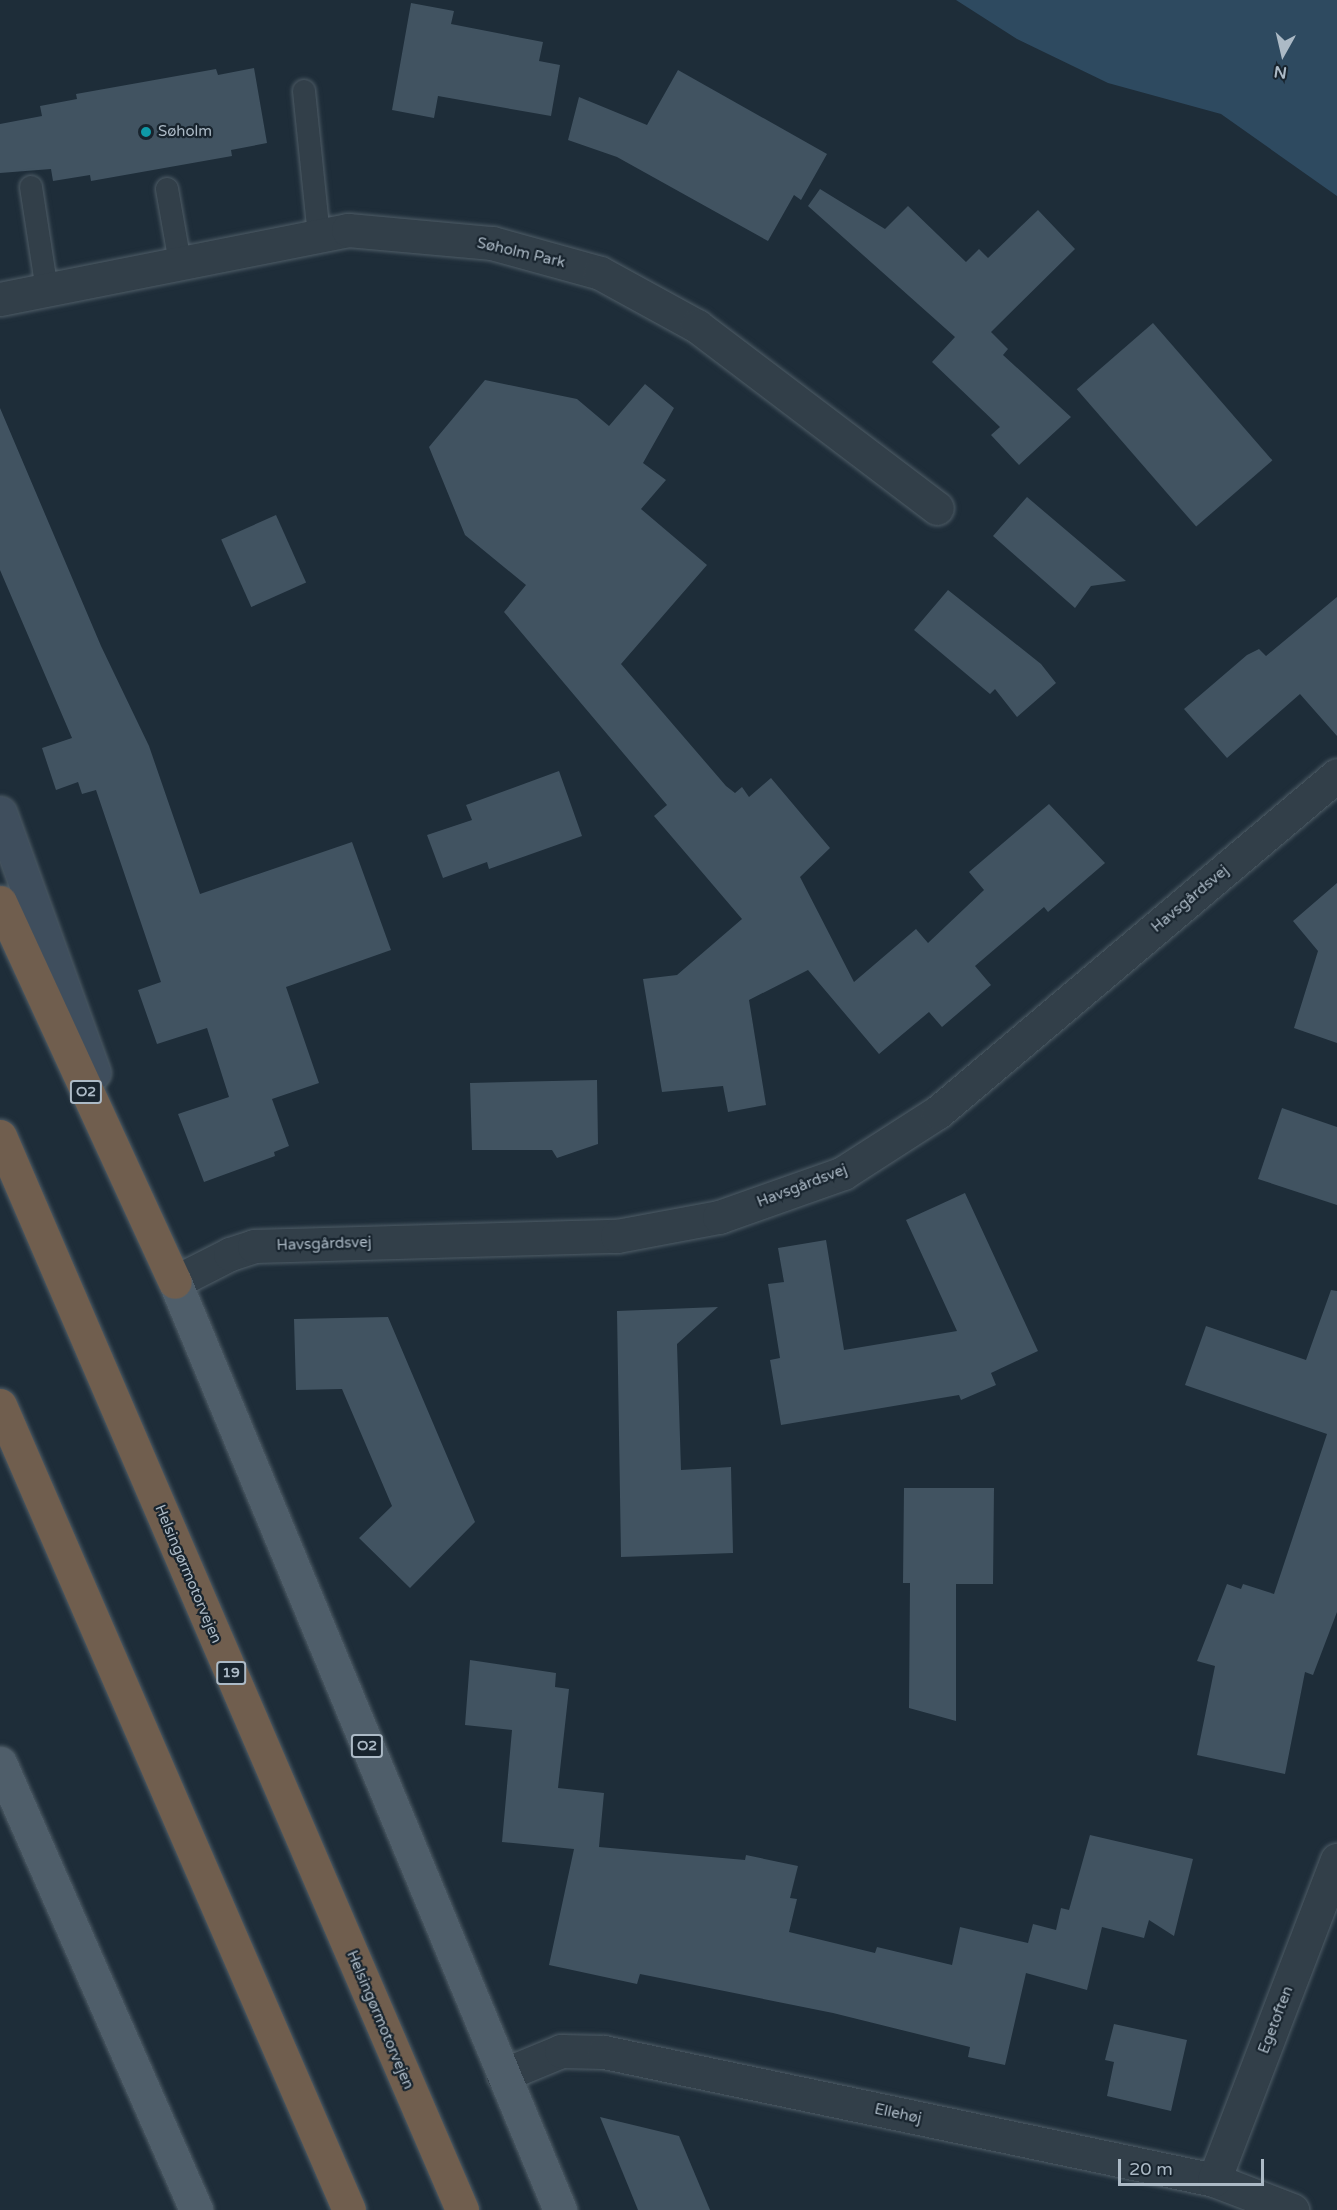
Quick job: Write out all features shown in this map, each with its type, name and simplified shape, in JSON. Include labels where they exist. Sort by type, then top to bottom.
[{"type":"highway","name":"O2","points":[[0,902],[175,1282]]},
{"type":"highway","name":"Helsingørmotorvejen","points":[[0,1136],[462,2210]]},
{"type":"highway","points":[[0,1405],[349,2210]]},
{"type":"main road","name":"O2","points":[[175,1282],[560,2210]]},
{"type":"main road","points":[[0,1763],[196,2210]]},
{"type":"street","name":"Søholm Park","points":[[0,299],[348,230],[492,243],[600,273],[697,326],[937,508]]},
{"type":"street","name":"Havsgårdsvej","points":[[175,1282],[230,1254],[254,1246],[617,1236],[719,1217],[843,1173],[938,1112],[1337,774]]},
{"type":"street","points":[[0,813],[79,1036],[175,1282]]},
{"type":"street","name":"Egetoften","points":[[1214,2180],[1337,1860]]},
{"type":"street","name":"Ellehøj","points":[[503,2075],[561,2051],[604,2052],[1214,2180],[1292,2210]]},
{"type":"lane","points":[[304,91],[319,236]]},
{"type":"lane","points":[[31,187],[47,290]]},
{"type":"lane","points":[[167,189],[180,263]]},
{"type":"water","points":[[956,0],[1337,0],[1337,196],[1221,114],[1108,83],[1017,39]]},
{"type":"building","points":[[411,3],[454,11],[451,24],[543,42],[539,61],[560,65],[551,116],[438,96],[434,118],[392,110]]},
{"type":"building","name":"Søholm","points":[[254,68],[267,143],[231,150],[232,156],[91,181],[90,175],[53,181],[51,169],[0,173],[0,124],[42,116],[40,106],[77,99],[76,94],[216,69],[218,75]]},
{"type":"building","points":[[678,70],[827,154],[801,200],[794,195],[768,241],[617,157],[568,140],[579,97],[647,125]]},
{"type":"building","points":[[820,189],[885,229],[908,206],[966,262],[979,249],[988,258],[1038,210],[1075,249],[991,332],[1008,349],[1003,355],[1071,417],[1019,465],[991,435],[1000,427],[932,362],[955,337],[808,206]]},
{"type":"building","points":[[1153,323],[1272,460],[1196,527],[1077,389]]},
{"type":"building","points":[[485,380],[577,399],[609,426],[645,384],[674,408],[643,463],[666,480],[641,509],[707,565],[621,664],[726,786],[735,793],[742,787],[749,797],[771,778],[830,848],[800,877],[854,982],[916,929],[928,943],[984,890],[969,872],[1049,804],[1105,863],[1048,912],[1044,907],[975,966],[991,985],[942,1027],[929,1012],[879,1054],[808,970],[749,1000],[766,1105],[728,1112],[723,1086],[662,1092],[643,979],[677,975],[742,919],[654,816],[667,805],[504,612],[526,585],[465,535],[429,447]]},
{"type":"building","points":[[0,408],[101,646],[149,746],[200,894],[352,842],[391,950],[286,987],[319,1083],[272,1099],[289,1146],[274,1152],[275,1156],[204,1182],[178,1114],[229,1097],[207,1028],[157,1044],[138,990],[161,982],[96,790],[82,794],[78,782],[56,790],[42,748],[72,738],[0,570]]},
{"type":"building","points":[[1027,497],[1126,581],[1091,586],[1075,608],[993,536]]},
{"type":"building","points":[[276,515],[306,583],[251,607],[221,539]]},
{"type":"building","points":[[948,590],[1041,664],[1056,683],[1017,717],[995,689],[990,694],[914,630]]},
{"type":"building","points":[[1337,597],[1337,736],[1300,694],[1227,758],[1184,709],[1247,655],[1259,649],[1266,656]]},
{"type":"building","points":[[559,771],[582,836],[489,869],[487,862],[443,878],[427,835],[472,820],[466,805]]},
{"type":"building","points":[[1337,883],[1337,1043],[1294,1028],[1318,951],[1293,921]]},
{"type":"building","points":[[597,1080],[598,1144],[557,1158],[552,1150],[472,1150],[470,1083]]},
{"type":"building","points":[[1282,1108],[1337,1127],[1337,1205],[1258,1179]]},
{"type":"building","points":[[965,1193],[1038,1351],[991,1373],[996,1385],[961,1400],[959,1395],[781,1425],[770,1360],[780,1358],[768,1284],[784,1282],[778,1248],[826,1240],[844,1350],[957,1331],[906,1220]]},
{"type":"building","points":[[1331,1290],[1337,1291],[1337,1612],[1313,1675],[1305,1672],[1285,1774],[1197,1755],[1215,1666],[1197,1661],[1227,1584],[1241,1589],[1243,1584],[1274,1594],[1327,1434],[1185,1385],[1206,1326],[1306,1360]]},
{"type":"building","points":[[718,1307],[677,1344],[681,1470],[731,1467],[733,1553],[621,1557],[617,1311]]},
{"type":"building","points":[[388,1317],[475,1522],[410,1588],[359,1538],[392,1506],[342,1389],[296,1390],[294,1319]]},
{"type":"building","points":[[904,1488],[994,1488],[993,1584],[956,1584],[956,1721],[909,1708],[910,1583],[903,1583]]},
{"type":"building","points":[[470,1660],[556,1673],[555,1687],[569,1689],[558,1788],[604,1793],[599,1847],[745,1860],[746,1855],[798,1866],[790,1898],[797,1899],[789,1932],[875,1953],[877,1947],[952,1965],[960,1927],[1028,1943],[1033,1924],[1056,1930],[1061,1908],[1069,1910],[1090,1835],[1193,1859],[1174,1936],[1149,1920],[1144,1938],[1102,1927],[1087,1990],[1026,1973],[1005,2065],[968,2057],[970,2047],[833,2013],[640,1974],[637,1984],[549,1965],[574,1849],[502,1842],[512,1730],[465,1725]]},
{"type":"building","points":[[1114,2024],[1187,2040],[1171,2111],[1107,2096],[1114,2062],[1105,2060]]},
{"type":"building","points":[[600,2117],[679,2136],[710,2210],[638,2210]]},
{"type":"place","name":"Søholm","points":[[146,132]]}]
